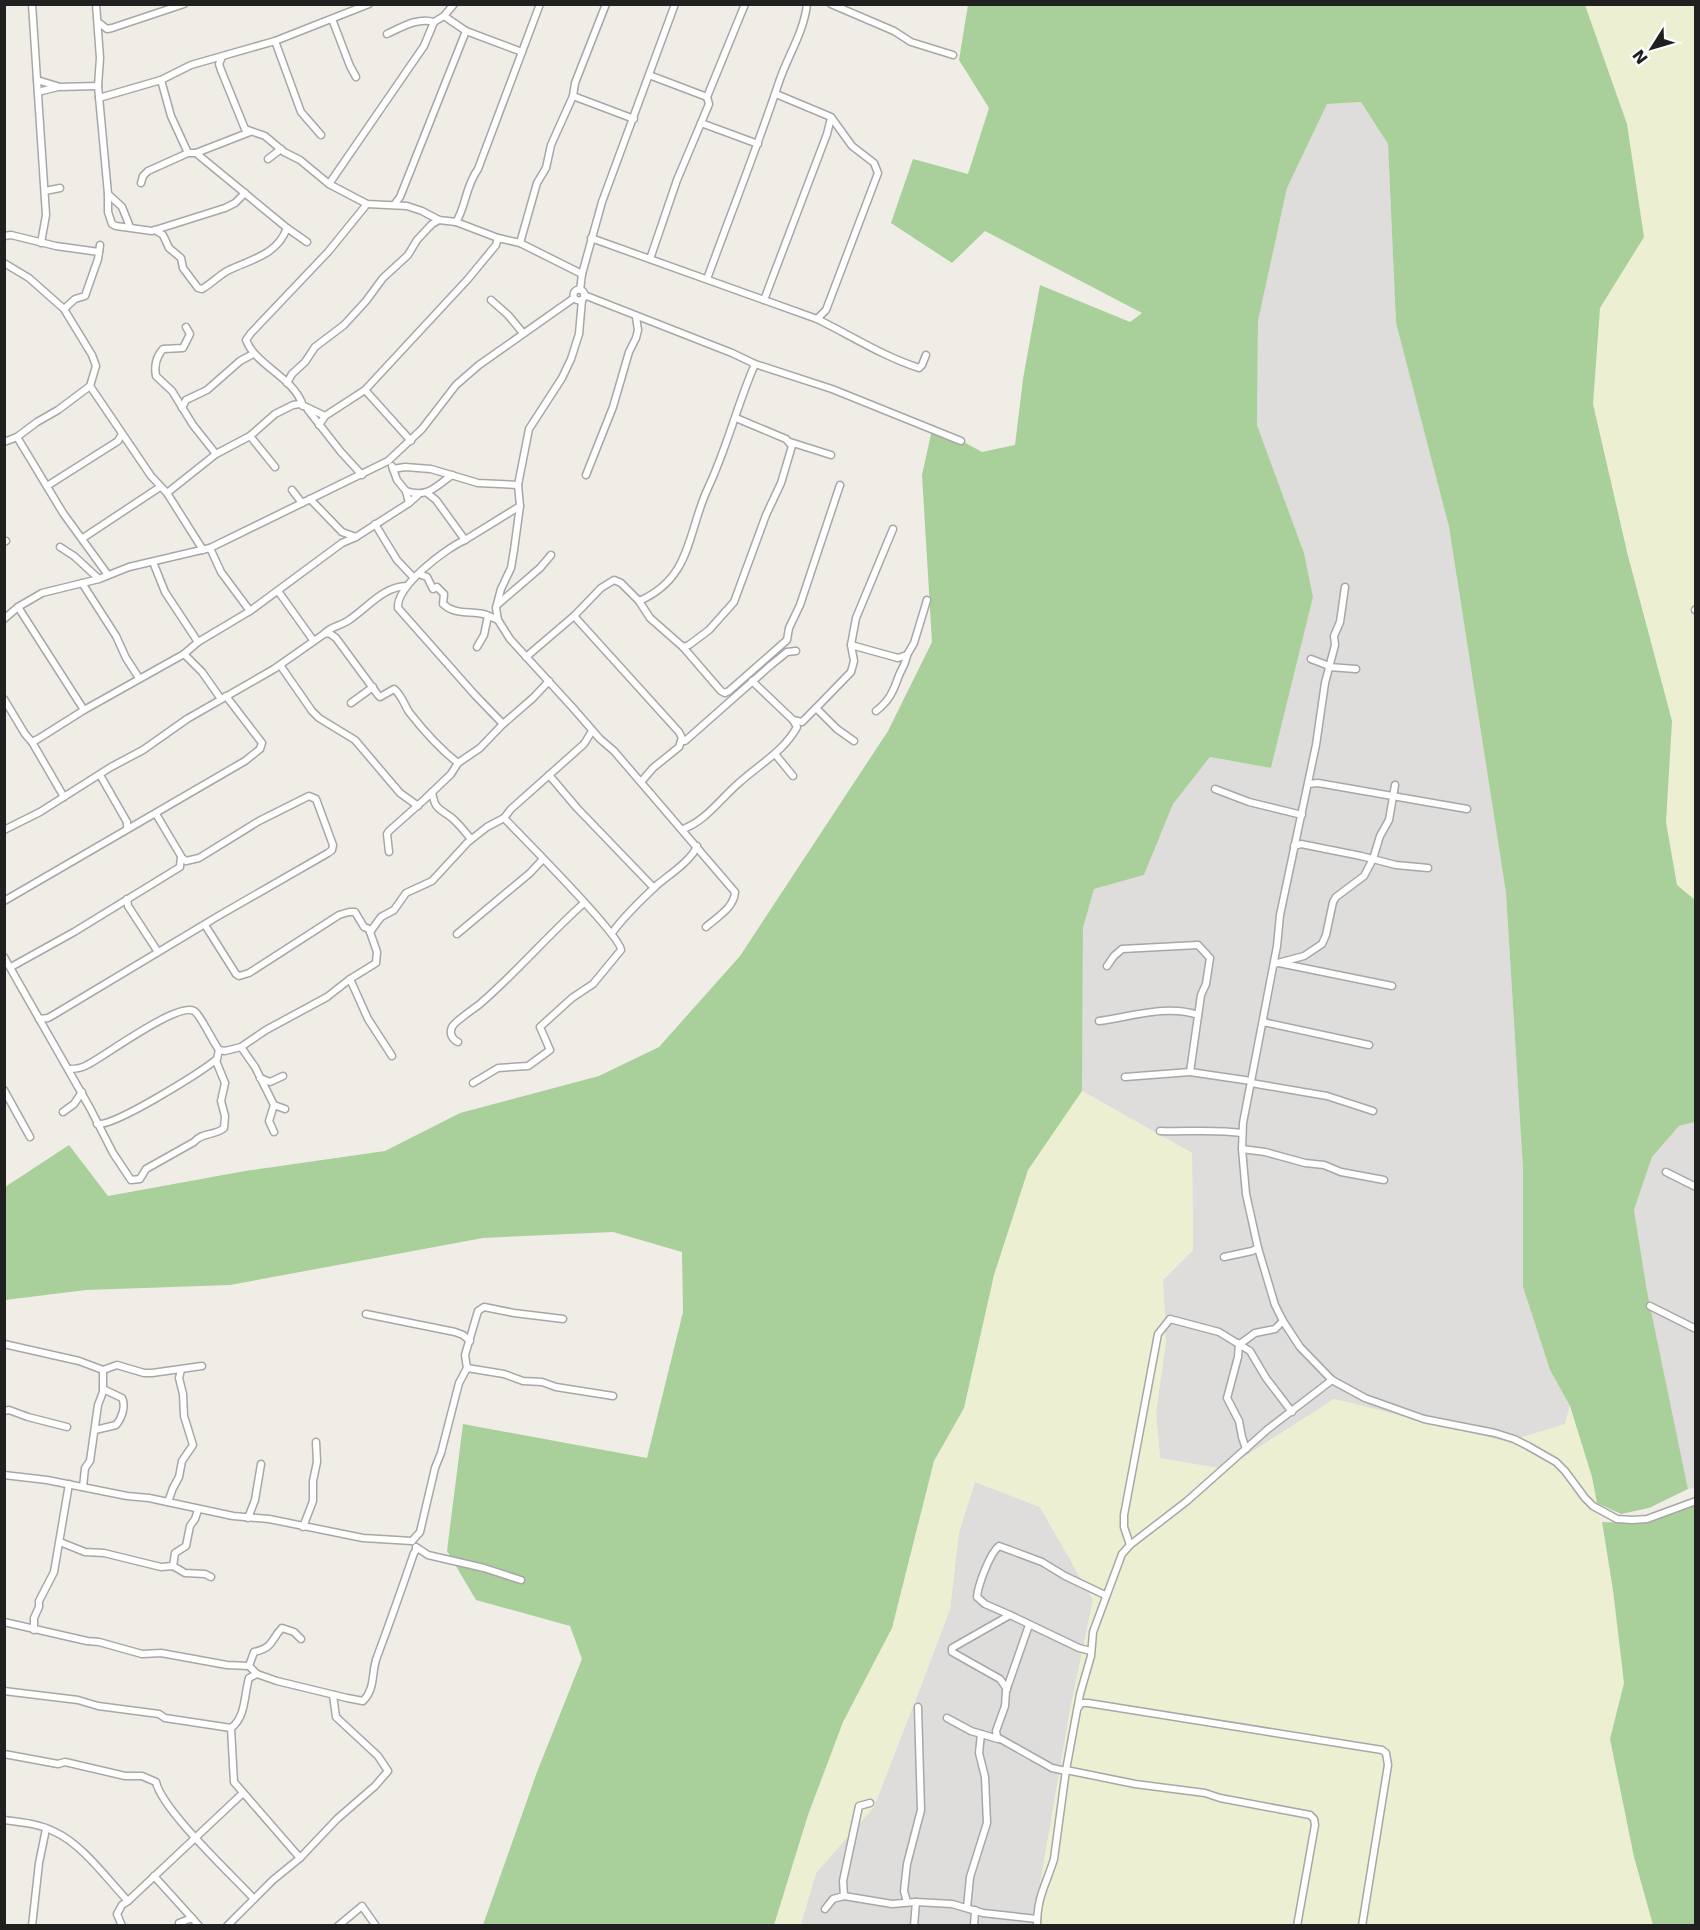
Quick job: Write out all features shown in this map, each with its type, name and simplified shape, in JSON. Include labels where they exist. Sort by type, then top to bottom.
[{"type":"street","points":[[32,4],[46,214],[41,243]]},
{"type":"street","points":[[96,4],[100,58],[99,98],[108,212],[112,224],[145,231],[155,230],[225,208],[235,203],[245,193]]},
{"type":"street","points":[[98,22],[107,29],[112,28],[184,4]]},
{"type":"street","points":[[99,98],[161,80],[191,65],[275,41],[369,4]]},
{"type":"street","points":[[387,34],[408,24],[421,21],[434,22],[444,16],[454,4]]},
{"type":"street","points":[[456,222],[540,4]]},
{"type":"street","points":[[520,243],[537,183],[546,168],[551,145],[573,96],[575,83],[606,4]]},
{"type":"street","points":[[675,4],[602,202],[591,238],[582,274],[582,311],[576,343],[562,378],[529,429],[518,485],[520,506],[511,568],[496,606],[498,620],[510,639],[592,731],[614,751],[735,892],[734,901],[706,927]]},
{"type":"street","points":[[650,259],[677,180],[709,104],[707,97],[745,4]]},
{"type":"street","points":[[707,279],[789,55],[803,25],[807,4]]},
{"type":"street","points":[[831,4],[894,31],[911,42],[953,55]]},
{"type":"street","points":[[444,16],[466,31],[522,52]]},
{"type":"street","points":[[332,19],[356,77]]},
{"type":"street","points":[[329,184],[419,54],[434,22]]},
{"type":"street","points":[[394,205],[400,197],[466,31]]},
{"type":"street","points":[[275,41],[301,112],[321,135]]},
{"type":"street","points":[[222,57],[219,63],[242,126],[250,132],[265,136],[329,184],[367,204],[415,208],[439,220],[456,222],[498,238],[520,243],[582,274]]},
{"type":"street","points":[[649,75],[707,97]]},
{"type":"street","points":[[37,80],[58,87]]},
{"type":"street","points":[[161,80],[171,116],[188,153]]},
{"type":"street","points":[[38,92],[58,87],[99,86]]},
{"type":"street","points":[[776,94],[831,117],[852,146],[873,163],[878,173],[826,310],[818,320]]},
{"type":"street","points":[[573,96],[634,119]]},
{"type":"street","points":[[764,300],[827,134],[831,117]]},
{"type":"street","points":[[701,123],[758,144]]},
{"type":"street","points":[[141,183],[148,171],[188,153],[196,153],[250,132]]},
{"type":"street","points":[[268,159],[281,149]]},
{"type":"street","points":[[196,153],[307,242]]},
{"type":"street","points":[[45,191],[60,188]]},
{"type":"street","points":[[108,194],[122,207],[130,227]]},
{"type":"street","points":[[362,475],[319,425],[299,396],[272,367],[253,354],[246,340],[328,252],[367,204]]},
{"type":"street","points":[[287,383],[315,347],[344,325],[383,278],[408,255],[417,240],[439,220]]},
{"type":"street","points":[[155,230],[163,235],[169,248],[182,259],[183,268],[198,288],[202,289],[229,271],[267,254],[281,242],[287,228]]},
{"type":"street","points":[[4,236],[11,235],[41,243],[99,252]]},
{"type":"street","points":[[319,425],[325,416],[365,390],[468,279],[496,244],[498,238]]},
{"type":"street","points":[[591,238],[818,320],[850,335],[870,349],[919,368],[926,355]]},
{"type":"street","points":[[64,309],[75,299],[84,296],[100,245]]},
{"type":"street","points":[[4,263],[29,278],[64,309],[95,362],[90,386],[17,437],[4,442]]},
{"type":"street","points":[[4,619],[18,607],[42,593],[210,548],[388,461],[411,441],[456,385],[479,365],[574,298],[574,292],[755,364],[832,389],[961,441]]},
{"type":"street","points":[[491,300],[523,333]]},
{"type":"street","points":[[586,475],[613,407],[623,367],[636,338],[638,330],[636,317]]},
{"type":"street","points":[[186,327],[190,334],[183,348],[163,349],[155,364],[156,376],[172,392],[216,454]]},
{"type":"street","points":[[182,408],[186,400],[207,390],[240,361],[253,354]]},
{"type":"street","points":[[639,602],[665,586],[684,560],[755,364]]},
{"type":"street","points":[[90,386],[166,493],[203,550]]},
{"type":"street","points":[[365,390],[411,441]]},
{"type":"street","points":[[166,493],[216,454],[250,436],[275,414],[293,405],[299,396]]},
{"type":"street","points":[[293,405],[306,407],[325,416]]},
{"type":"street","points":[[736,418],[790,442],[831,455]]},
{"type":"street","points":[[47,486],[118,441],[122,434]]},
{"type":"street","points":[[250,436],[275,467]]},
{"type":"street","points":[[17,437],[63,513],[108,575]]},
{"type":"street","points":[[118,441],[128,441]]},
{"type":"street","points":[[683,647],[689,645],[717,623],[736,598],[766,514],[782,479],[792,446],[790,442]]},
{"type":"street","points":[[388,461],[397,480],[406,491],[409,503]]},
{"type":"street","points":[[393,469],[405,467],[431,469],[478,483],[518,485]]},
{"type":"street","points":[[406,491],[418,495],[428,493],[452,475]]},
{"type":"street","points":[[526,657],[574,616],[601,588],[614,580],[621,583],[650,618],[683,647],[725,693],[787,640],[789,628],[800,604],[840,485]]},
{"type":"street","points":[[83,538],[160,487]]},
{"type":"street","points":[[292,490],[302,503]]},
{"type":"street","points":[[428,493],[436,500],[465,540]]},
{"type":"street","points":[[32,742],[184,654],[198,642],[250,611],[342,543],[356,537],[418,495]]},
{"type":"street","points":[[310,499],[342,532],[356,537]]},
{"type":"street","points":[[503,724],[399,610],[398,599],[415,575],[446,550],[520,506]]},
{"type":"street","points":[[375,524],[397,560],[415,575],[427,577],[433,589],[437,587],[444,594],[443,604],[447,608],[467,614],[486,615],[498,620]]},
{"type":"street","points":[[683,829],[700,819],[742,780],[775,754],[851,672],[854,661],[852,645],[856,618],[893,529]]},
{"type":"street","points":[[342,532],[342,543]]},
{"type":"street","points":[[60,547],[74,555],[99,579]]},
{"type":"street","points":[[210,548],[221,572],[250,611]]},
{"type":"street","points":[[477,647],[484,635],[486,615],[540,568],[551,555]]},
{"type":"street","points":[[153,562],[165,592],[198,642]]},
{"type":"street","points":[[82,583],[116,636],[139,678]]},
{"type":"street","points":[[504,583],[512,592]]},
{"type":"street","points":[[4,830],[143,750],[187,718],[280,665],[313,640],[349,620],[391,590],[407,586]]},
{"type":"street","points":[[1345,587],[1340,622],[1334,636],[1335,645],[1329,666],[1316,745],[1296,837],[1298,845],[1280,915],[1276,964],[1242,1133],[1246,1194],[1258,1248],[1275,1305],[1283,1322],[1300,1347],[1332,1380],[1365,1398],[1424,1419],[1514,1439],[1556,1462],[1593,1506],[1617,1519],[1647,1518],[1695,1501]]},
{"type":"street","points":[[278,591],[313,640]]},
{"type":"street","points":[[876,711],[887,702],[896,688],[899,675],[906,666],[927,600]]},
{"type":"street","points":[[18,607],[84,710]]},
{"type":"street","points":[[574,616],[682,738],[679,747],[653,768],[641,782]]},
{"type":"street","points":[[324,634],[329,633],[336,638],[380,697],[394,689],[398,692],[424,730],[458,764]]},
{"type":"street","points":[[852,645],[898,658],[906,666]]},
{"type":"street","points":[[681,741],[685,741],[701,728],[787,652],[796,651]]},
{"type":"street","points":[[4,901],[129,825],[156,814],[245,761],[262,746],[260,740],[184,654]]},
{"type":"street","points":[[898,658],[908,655]]},
{"type":"street","points":[[1311,659],[1329,666],[1356,669]]},
{"type":"street","points":[[280,665],[312,711],[355,740],[400,792],[418,806]]},
{"type":"street","points":[[389,852],[387,833],[549,681]]},
{"type":"street","points":[[752,681],[800,725]]},
{"type":"street","points":[[351,703],[373,687]]},
{"type":"street","points":[[4,699],[64,797]]},
{"type":"street","points":[[816,708],[837,729],[854,741]]},
{"type":"street","points":[[370,932],[381,917],[394,910],[406,892],[432,881],[471,839],[504,818],[566,758],[584,744],[592,731]]},
{"type":"street","points":[[775,754],[793,776]]},
{"type":"street","points":[[100,774],[129,825]]},
{"type":"street","points":[[549,775],[577,808],[654,888]]},
{"type":"street","points":[[1308,784],[1318,783],[1467,809]]},
{"type":"street","points":[[1276,964],[1304,956],[1322,944],[1326,935],[1332,902],[1364,876],[1373,859],[1380,836],[1389,820],[1395,785]]},
{"type":"street","points":[[1215,789],[1249,802],[1302,815]]},
{"type":"street","points":[[432,792],[434,804],[438,809],[456,822],[471,839]]},
{"type":"street","points":[[39,1019],[48,1018],[332,850],[330,837],[316,799],[309,796],[259,821],[199,858],[186,861],[156,814]]},
{"type":"street","points":[[473,1083],[498,1068],[528,1066],[550,1050],[540,1027],[572,998],[593,984],[619,955],[621,946],[612,933],[504,818]]},
{"type":"street","points":[[1298,845],[1396,865],[1428,868]]},
{"type":"street","points":[[612,933],[654,888],[692,855],[697,846]]},
{"type":"street","points":[[11,968],[175,871],[180,867],[182,858]]},
{"type":"street","points":[[458,934],[530,873],[543,859]]},
{"type":"street","points":[[127,899],[128,906],[158,952]]},
{"type":"street","points":[[458,1042],[451,1035],[452,1027],[456,1022],[486,999],[584,903]]},
{"type":"street","points":[[205,925],[239,976],[249,973],[345,913],[355,912],[370,932],[377,952],[377,960],[327,997],[266,1030],[241,1047],[225,1051],[219,1050]]},
{"type":"street","points":[[1107,966],[1122,949],[1198,945],[1210,958],[1208,975],[1201,995],[1190,1072]]},
{"type":"street","points":[[4,957],[129,1178],[140,1179],[146,1169],[200,1137],[219,1133],[224,1128],[225,1116],[221,1101],[225,1083],[216,1061],[219,1050],[197,1013],[187,1009],[174,1013],[127,1039],[86,1066],[69,1070]]},
{"type":"street","points":[[1276,964],[1392,986]]},
{"type":"street","points":[[350,979],[368,1019],[392,1056]]},
{"type":"street","points":[[1099,1021],[1170,1011],[1188,1011],[1198,1015]]},
{"type":"street","points":[[1263,1022],[1369,1045]]},
{"type":"street","points":[[241,1047],[274,1105],[285,1109]]},
{"type":"street","points":[[97,1124],[108,1123],[136,1109],[216,1061]]},
{"type":"street","points":[[1125,1077],[1190,1072],[1327,1096],[1373,1111]]},
{"type":"street","points":[[260,1078],[270,1082],[283,1076]]},
{"type":"street","points":[[4,1090],[30,1137]]},
{"type":"street","points":[[63,1112],[74,1104],[82,1092]]},
{"type":"street","points":[[274,1105],[269,1121],[274,1132]]},
{"type":"street","points":[[1160,1131],[1242,1133]]},
{"type":"street","points":[[1242,1149],[1265,1152],[1305,1163],[1324,1165],[1341,1172],[1384,1180]]},
{"type":"street","points":[[1666,1172],[1695,1187]]},
{"type":"street","points":[[1224,1257],[1258,1248]]},
{"type":"street","points":[[1650,1306],[1695,1329]]},
{"type":"street","points":[[412,1541],[420,1532],[459,1383],[467,1368],[465,1355],[478,1311],[484,1307],[563,1319]]},
{"type":"street","points":[[366,1314],[447,1330],[463,1335],[470,1341]]},
{"type":"street","points":[[1130,1545],[1124,1527],[1124,1515],[1161,1329],[1170,1319],[1205,1327],[1239,1343],[1254,1355],[1266,1378],[1292,1412]]},
{"type":"street","points":[[1239,1343],[1255,1333],[1275,1329],[1283,1322]]},
{"type":"street","points":[[1239,1343],[1238,1357],[1227,1398],[1239,1421],[1246,1449]]},
{"type":"street","points":[[4,1344],[79,1361],[103,1370],[117,1365],[144,1373],[202,1366]]},
{"type":"street","points":[[467,1368],[504,1374],[523,1381],[542,1382],[556,1387],[613,1395]]},
{"type":"street","points":[[83,1487],[85,1468],[90,1461],[98,1405],[103,1389],[103,1370]]},
{"type":"street","points":[[168,1502],[179,1477],[182,1461],[193,1445],[183,1410],[183,1394],[179,1378],[181,1370]]},
{"type":"street","points":[[825,1909],[833,1899],[844,1896],[892,1904],[916,1902],[952,1904],[1037,1922],[1043,1884],[1054,1859],[1066,1770],[1093,1632],[1122,1554],[1130,1545],[1187,1501],[1246,1449],[1332,1380]]},
{"type":"street","points":[[95,1430],[116,1425],[124,1406],[122,1398],[103,1389]]},
{"type":"street","points":[[4,1411],[9,1410],[67,1427]]},
{"type":"street","points":[[303,1527],[313,1501],[313,1481],[317,1462],[316,1442]]},
{"type":"street","points":[[248,1518],[255,1500],[261,1464]]},
{"type":"street","points":[[5,1477],[69,1484],[168,1502],[198,1510],[269,1519],[363,1538],[412,1541]]},
{"type":"street","points":[[34,1630],[34,1618],[39,1601],[54,1572],[69,1484]]},
{"type":"street","points":[[172,1566],[175,1553],[186,1546],[190,1526],[198,1510]]},
{"type":"street","points":[[412,1541],[417,1549],[435,1558],[484,1568],[521,1581]]},
{"type":"street","points":[[60,1542],[85,1552],[104,1553],[161,1567],[172,1566],[185,1572],[205,1574],[211,1577]]},
{"type":"street","points":[[1091,1650],[1080,1648],[985,1604],[977,1597],[979,1586],[993,1551],[999,1546],[1042,1562],[1065,1576],[1106,1595]]},
{"type":"street","points":[[4,1622],[99,1642],[142,1654],[161,1653],[227,1665],[249,1665],[257,1674],[363,1701],[368,1696],[374,1677],[375,1659],[385,1638],[417,1549]]},
{"type":"street","points":[[1007,1689],[1000,1679],[952,1652],[952,1648],[975,1637],[1010,1615]]},
{"type":"street","points":[[998,1739],[996,1731],[1005,1706],[1007,1689],[1029,1625]]},
{"type":"street","points":[[249,1665],[255,1652],[270,1645],[282,1629],[294,1632],[301,1639]]},
{"type":"street","points":[[4,1691],[78,1700],[98,1706],[159,1714],[165,1718],[231,1728],[236,1724],[246,1703],[249,1678],[257,1674]]},
{"type":"street","points":[[1080,1694],[1088,1703]]},
{"type":"street","points":[[228,1925],[388,1771],[378,1756],[336,1717],[333,1695]]},
{"type":"street","points":[[1077,1709],[1082,1703],[1088,1703],[1382,1750],[1386,1753],[1388,1765],[1362,1926]]},
{"type":"street","points":[[907,1902],[904,1891],[907,1864],[921,1816],[918,1707]]},
{"type":"street","points":[[947,1718],[971,1731],[998,1739],[1052,1768],[1135,1784],[1204,1793],[1310,1815],[1315,1825],[1298,1926]]},
{"type":"street","points":[[231,1728],[232,1779],[300,1858]]},
{"type":"street","points":[[967,1908],[970,1877],[987,1823],[984,1777],[979,1753],[981,1734]]},
{"type":"street","points":[[4,1754],[58,1764],[65,1762],[125,1776],[142,1776],[156,1782],[159,1792],[195,1837],[254,1899]]},
{"type":"street","points":[[151,1799],[159,1792]]},
{"type":"street","points":[[122,1926],[117,1914],[122,1905],[243,1793]]},
{"type":"street","points":[[844,1896],[843,1881],[856,1815],[859,1806],[870,1803]]},
{"type":"street","points":[[4,1820],[29,1823],[53,1830],[66,1838],[128,1901]]},
{"type":"street","points":[[32,1926],[39,1863],[46,1829]]},
{"type":"street","points":[[83,1853],[92,1846]]},
{"type":"street","points":[[154,1876],[199,1926]]},
{"type":"street","points":[[914,1926],[916,1902]]},
{"type":"street","points":[[338,1926],[362,1906],[376,1926]]},
{"type":"street","points":[[974,1926],[975,1910]]},
{"type":"street","points":[[179,1923],[192,1918]]},
{"type":"shaded area","points":[[1361,102],[1388,144],[1396,323],[1449,527],[1506,893],[1523,1169],[1523,1287],[1550,1370],[1570,1406],[1565,1424],[1507,1442],[1334,1399],[1225,1470],[1160,1458],[1156,1413],[1166,1341],[1163,1280],[1193,1250],[1192,1153],[1082,1091],[1083,928],[1094,889],[1144,875],[1173,804],[1210,757],[1271,768],[1313,597],[1304,553],[1257,425],[1258,321],[1287,188],[1327,104]]},
{"type":"shaded area","points":[[1695,1122],[1695,1488],[1688,1489],[1647,1291],[1634,1210],[1652,1157],[1679,1126]]},
{"type":"shaded area","points":[[975,1482],[1040,1507],[1093,1600],[1070,1710],[1033,1925],[802,1926],[816,1873],[874,1807],[950,1609],[959,1532]]},
{"type":"green space","points":[[968,5],[1585,5],[1627,124],[1644,237],[1600,308],[1593,404],[1628,556],[1672,721],[1666,822],[1677,885],[1695,900],[1695,1122],[1679,1126],[1652,1157],[1634,1210],[1647,1291],[1688,1489],[1649,1508],[1621,1514],[1597,1503],[1592,1477],[1570,1406],[1550,1370],[1523,1287],[1523,1169],[1506,893],[1449,527],[1396,323],[1388,144],[1361,102],[1327,104],[1287,188],[1258,321],[1257,425],[1304,553],[1313,597],[1271,768],[1210,757],[1173,804],[1144,875],[1094,889],[1083,928],[1082,1091],[1028,1170],[994,1275],[964,1408],[934,1461],[892,1628],[843,1722],[808,1815],[774,1925],[483,1925],[537,1772],[582,1659],[570,1626],[476,1600],[447,1551],[463,1424],[647,1458],[683,1312],[682,1252],[613,1232],[483,1238],[230,1285],[86,1290],[5,1300],[5,1187],[69,1145],[108,1196],[245,1171],[385,1151],[460,1113],[599,1076],[659,1047],[740,956],[888,731],[932,642],[922,475],[933,425],[982,452],[1015,445],[1023,379],[1040,285],[1130,322],[1142,313],[985,231],[952,263],[891,223],[913,159],[968,174],[989,108],[959,60]]},
{"type":"green space","points":[[1585,5],[1695,5],[1696,660],[1693,666],[1696,685],[1695,900],[1677,885],[1666,822],[1672,721],[1628,556],[1593,404],[1600,308],[1644,237]]},
{"type":"green space","points":[[1082,1091],[1192,1153],[1193,1250],[1163,1280],[1166,1341],[1156,1413],[1160,1458],[1225,1469],[1334,1399],[1507,1442],[1565,1424],[1570,1406],[1592,1477],[1613,1590],[1624,1683],[1610,1739],[1634,1857],[1653,1925],[1033,1925],[1070,1710],[1093,1600],[1040,1507],[975,1482],[959,1532],[950,1609],[874,1807],[816,1873],[802,1925],[774,1926],[808,1815],[843,1722],[892,1628],[934,1461],[964,1408],[994,1275],[1028,1170]]},
{"type":"green space","points":[[1695,1502],[1695,1925],[1653,1925],[1634,1857],[1610,1739],[1624,1683],[1602,1522],[1628,1522],[1661,1517]]}]
